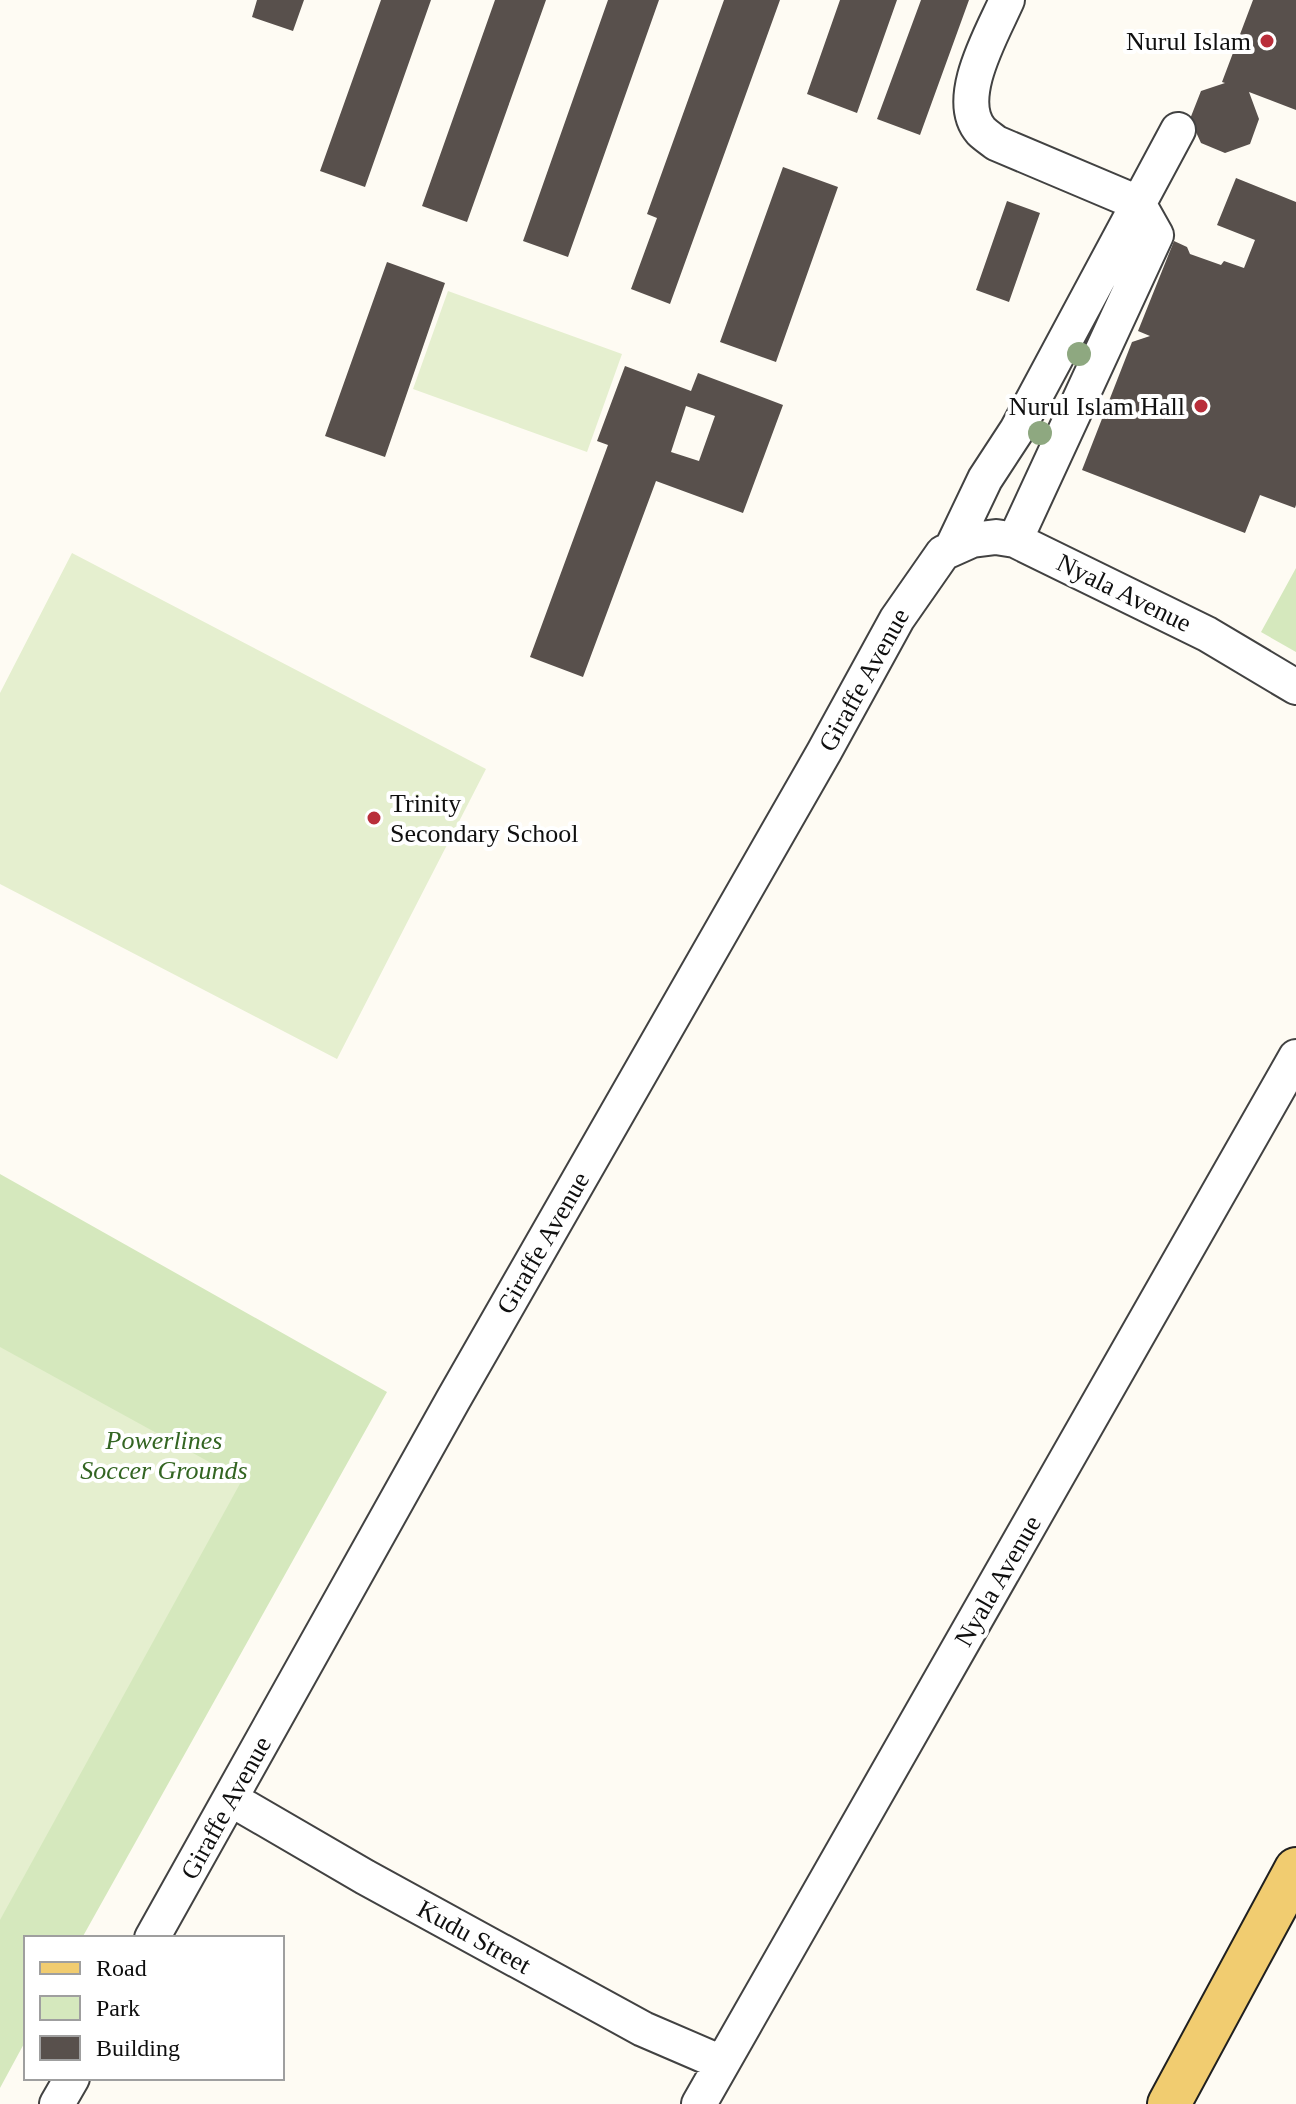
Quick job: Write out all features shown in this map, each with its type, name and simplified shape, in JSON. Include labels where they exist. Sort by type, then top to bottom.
[{"type":"main road","points":[[1169,2104],[1296,1869]]},
{"type":"street","points":[[1007,0],[971,82],[972,108],[979,129],[996,143],[1138,203],[1156,235],[1015,540]]},
{"type":"street","name":"Giraffe Avenue","points":[[153,1936],[897,619],[948,550],[985,479],[1017,430],[1178,130]]},
{"type":"street","name":"Nyala Avenue","points":[[948,550],[972,540],[996,537],[1015,540],[1207,634],[1296,687]]},
{"type":"street","name":"Nyala Avenue","points":[[699,2104],[1296,1057]]},
{"type":"street","name":"Kudu Street","points":[[231,1799],[365,1877],[643,2029],[722,2063]]},
{"type":"street","points":[[57,2104],[71,2080]]},
{"type":"green space","points":[[448,291],[622,354],[587,452],[413,389]]},
{"type":"green space","points":[[72,553],[486,769],[337,1059],[0,884],[0,693]]},
{"type":"green space","points":[[1296,568],[1296,652],[1261,632]]},
{"type":"green space","name":"Powerlines Soccer Grounds","points":[[0,1174],[387,1392],[83,1936],[24,1936],[24,2044],[0,2088]]},
{"type":"green space","points":[[0,1347],[242,1480],[0,1920]]},
{"type":"building","points":[[257,0],[304,0],[293,31],[252,17]]},
{"type":"building","points":[[381,0],[431,0],[365,187],[320,171]]},
{"type":"building","points":[[495,0],[546,0],[467,222],[422,206]]},
{"type":"building","points":[[608,0],[659,0],[568,257],[523,241]]},
{"type":"building","points":[[724,0],[780,0],[670,304],[631,289],[657,218],[647,214]]},
{"type":"building","points":[[840,0],[897,0],[857,113],[807,94]]},
{"type":"building","points":[[921,0],[969,0],[920,135],[877,119]]},
{"type":"building","name":"Nurul Islam","points":[[1253,0],[1296,0],[1296,110],[1249,92],[1259,119],[1250,144],[1225,153],[1201,143],[1190,119],[1201,91],[1225,83],[1222,82]]},
{"type":"building","points":[[783,167],[838,187],[776,362],[720,342]]},
{"type":"building","name":"Nurul Islam Hall","points":[[1236,178],[1296,202],[1296,505],[1295,508],[1260,495],[1245,533],[1082,470],[1132,342],[1150,336],[1138,331],[1174,241],[1187,247],[1190,254],[1221,265],[1224,261],[1244,268],[1255,240],[1217,225]]},
{"type":"building","points":[[1007,201],[1040,213],[1009,302],[976,290]]},
{"type":"building","points":[[387,262],[445,283],[385,457],[325,436]]},
{"type":"building","points":[[625,366],[691,391],[698,373],[783,405],[743,513],[656,481],[583,677],[530,657],[608,445],[597,441]],"holes":[[[686,406],[715,416],[699,461],[671,452]]]},
{"type":"place","name":"Nurul Islam","points":[[1267,41]]},
{"type":"place","name":"Nurul Islam Hall","points":[[1201,406]]},
{"type":"place","name":"Trinity Secondary School","points":[[374,818]]}]
